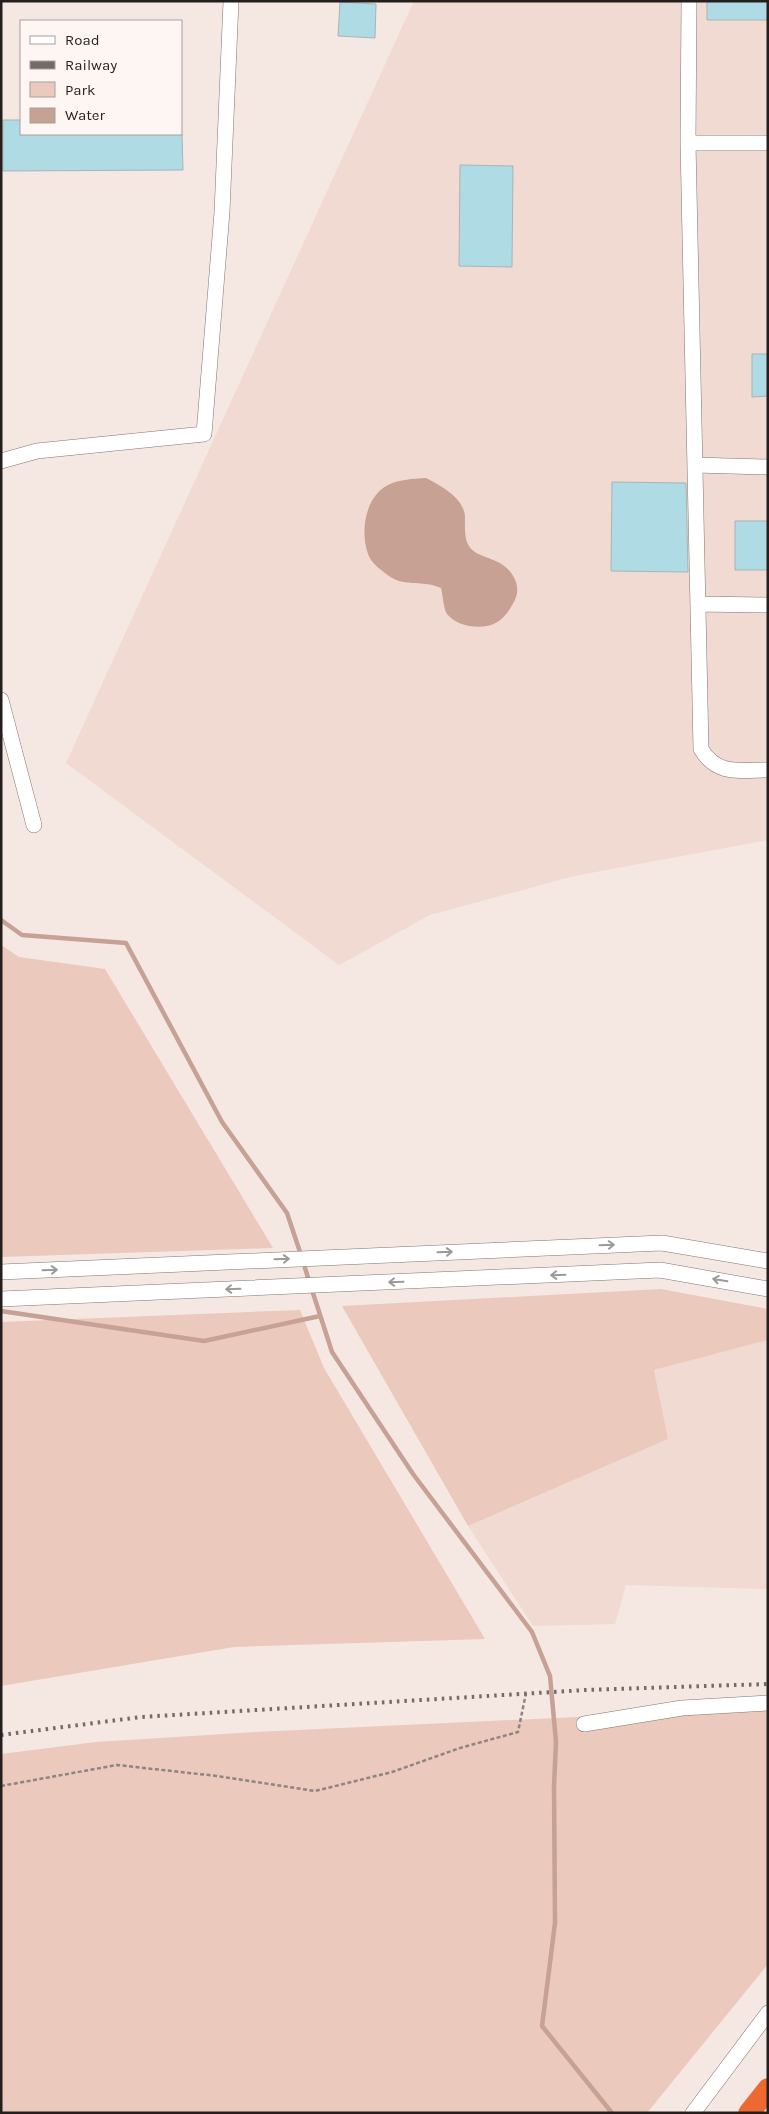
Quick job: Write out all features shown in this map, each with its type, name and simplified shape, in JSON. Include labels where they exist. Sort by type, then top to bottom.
[{"type":"highway","points":[[749,2113],[768,2089]]},
{"type":"street","points":[[1,461],[37,451],[204,434],[222,212],[231,1]]},
{"type":"street","points":[[689,1],[688,143],[700,749],[707,760],[725,770],[768,770]]},
{"type":"street","points":[[688,143],[768,143]]},
{"type":"street","points":[[695,465],[768,466]]},
{"type":"street","points":[[698,604],[768,605]]},
{"type":"street","points":[[1,700],[34,825]]},
{"type":"street","points":[[1,1272],[662,1243],[768,1261]]},
{"type":"street","points":[[1,1299],[660,1270],[768,1289]]},
{"type":"street","points":[[584,1724],[682,1708],[768,1703]]},
{"type":"street","points":[[693,2113],[768,2014]]},
{"type":"path","points":[[1,1786],[117,1765],[217,1776],[315,1791],[392,1772],[460,1748],[518,1732],[526,1693]]},
{"type":"shaded area","points":[[414,1],[768,1],[768,840],[574,876],[430,915],[339,965],[66,763]]},
{"type":"shaded area","points":[[768,1340],[768,1589],[626,1585],[615,1624],[533,1626],[468,1526],[668,1439],[654,1370]]},
{"type":"green space","points":[[1,945],[19,957],[105,969],[273,1248],[1,1257]]},
{"type":"green space","points":[[661,1289],[768,1309],[768,1340],[654,1370],[668,1439],[468,1526],[342,1306]]},
{"type":"green space","points":[[300,1310],[324,1368],[485,1639],[234,1647],[1,1686],[1,1322]]},
{"type":"green space","points":[[768,1708],[768,1964],[647,2113],[1,2113],[1,1754],[96,1742],[256,1732]]},
{"type":"water","points":[[426,478],[450,493],[460,503],[465,516],[467,543],[473,551],[506,567],[516,582],[517,592],[514,601],[507,614],[496,623],[489,626],[475,627],[457,622],[447,614],[441,588],[428,584],[407,583],[395,579],[380,569],[369,557],[365,525],[369,506],[374,498],[380,490],[393,483]]},
{"type":"building","points":[[707,1],[768,1],[768,20],[707,20]]},
{"type":"building","points":[[340,2],[376,4],[375,38],[338,36]]},
{"type":"building","points":[[3,120],[20,120],[20,135],[182,134],[183,170],[3,171]]},
{"type":"building","points":[[460,165],[513,166],[512,267],[459,266]]},
{"type":"building","points":[[752,354],[768,354],[768,396],[752,397]]},
{"type":"building","points":[[612,482],[686,483],[688,572],[611,571]]},
{"type":"building","points":[[735,521],[768,521],[768,570],[735,570]]},
{"type":"waterway","points":[[1,920],[22,935],[126,943],[222,1122],[287,1213],[301,1255]]},
{"type":"waterway","points":[[303,1262],[332,1352],[413,1474],[532,1632],[550,1676],[556,1742],[554,1786],[555,1923],[542,2026],[612,2113]]},
{"type":"waterway","points":[[1,1311],[204,1341],[320,1316]]},
{"type":"railway","points":[[1,1735],[141,1717],[586,1690],[768,1684]]}]
